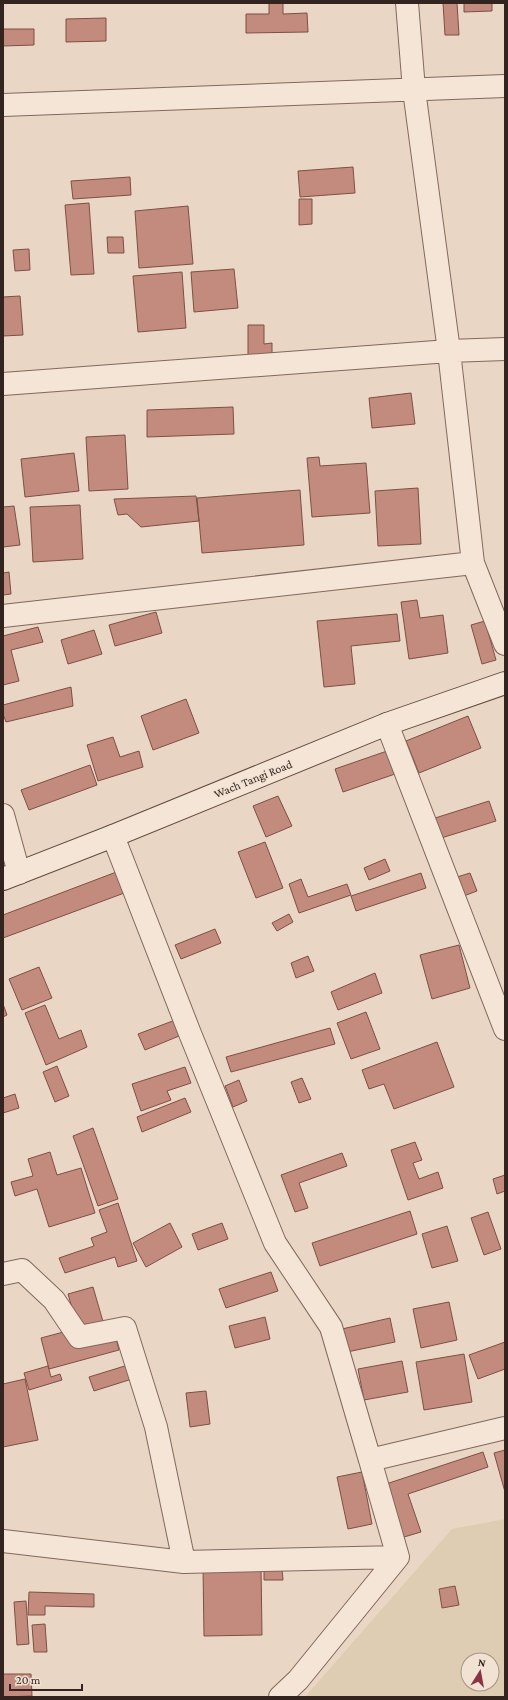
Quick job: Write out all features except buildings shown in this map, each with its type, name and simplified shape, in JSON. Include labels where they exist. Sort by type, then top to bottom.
[{"type":"street","points":[[407,3],[414,90],[449,351],[473,563],[505,644]]},
{"type":"street","points":[[3,105],[505,86]]},
{"type":"street","points":[[3,384],[449,351],[505,349]]},
{"type":"street","points":[[3,616],[473,563]]},
{"type":"street","name":"Wach Tangi Road","points":[[11,876],[387,724],[505,683]]},
{"type":"street","points":[[387,724],[505,1029]]},
{"type":"street","points":[[3,815],[11,876]]},
{"type":"street","points":[[113,836],[189,1031],[275,1243],[331,1327],[398,1557]]},
{"type":"street","points":[[3,1274],[22,1270],[54,1300],[79,1337],[125,1328],[156,1427],[184,1562]]},
{"type":"street","points":[[370,1460],[505,1428]]},
{"type":"street","points":[[3,1541],[184,1562],[398,1557]]},
{"type":"street","points":[[280,1697],[298,1680],[398,1557]]},
{"type":"shaded area","points":[[505,1519],[505,1697],[305,1697],[452,1529]]}]
